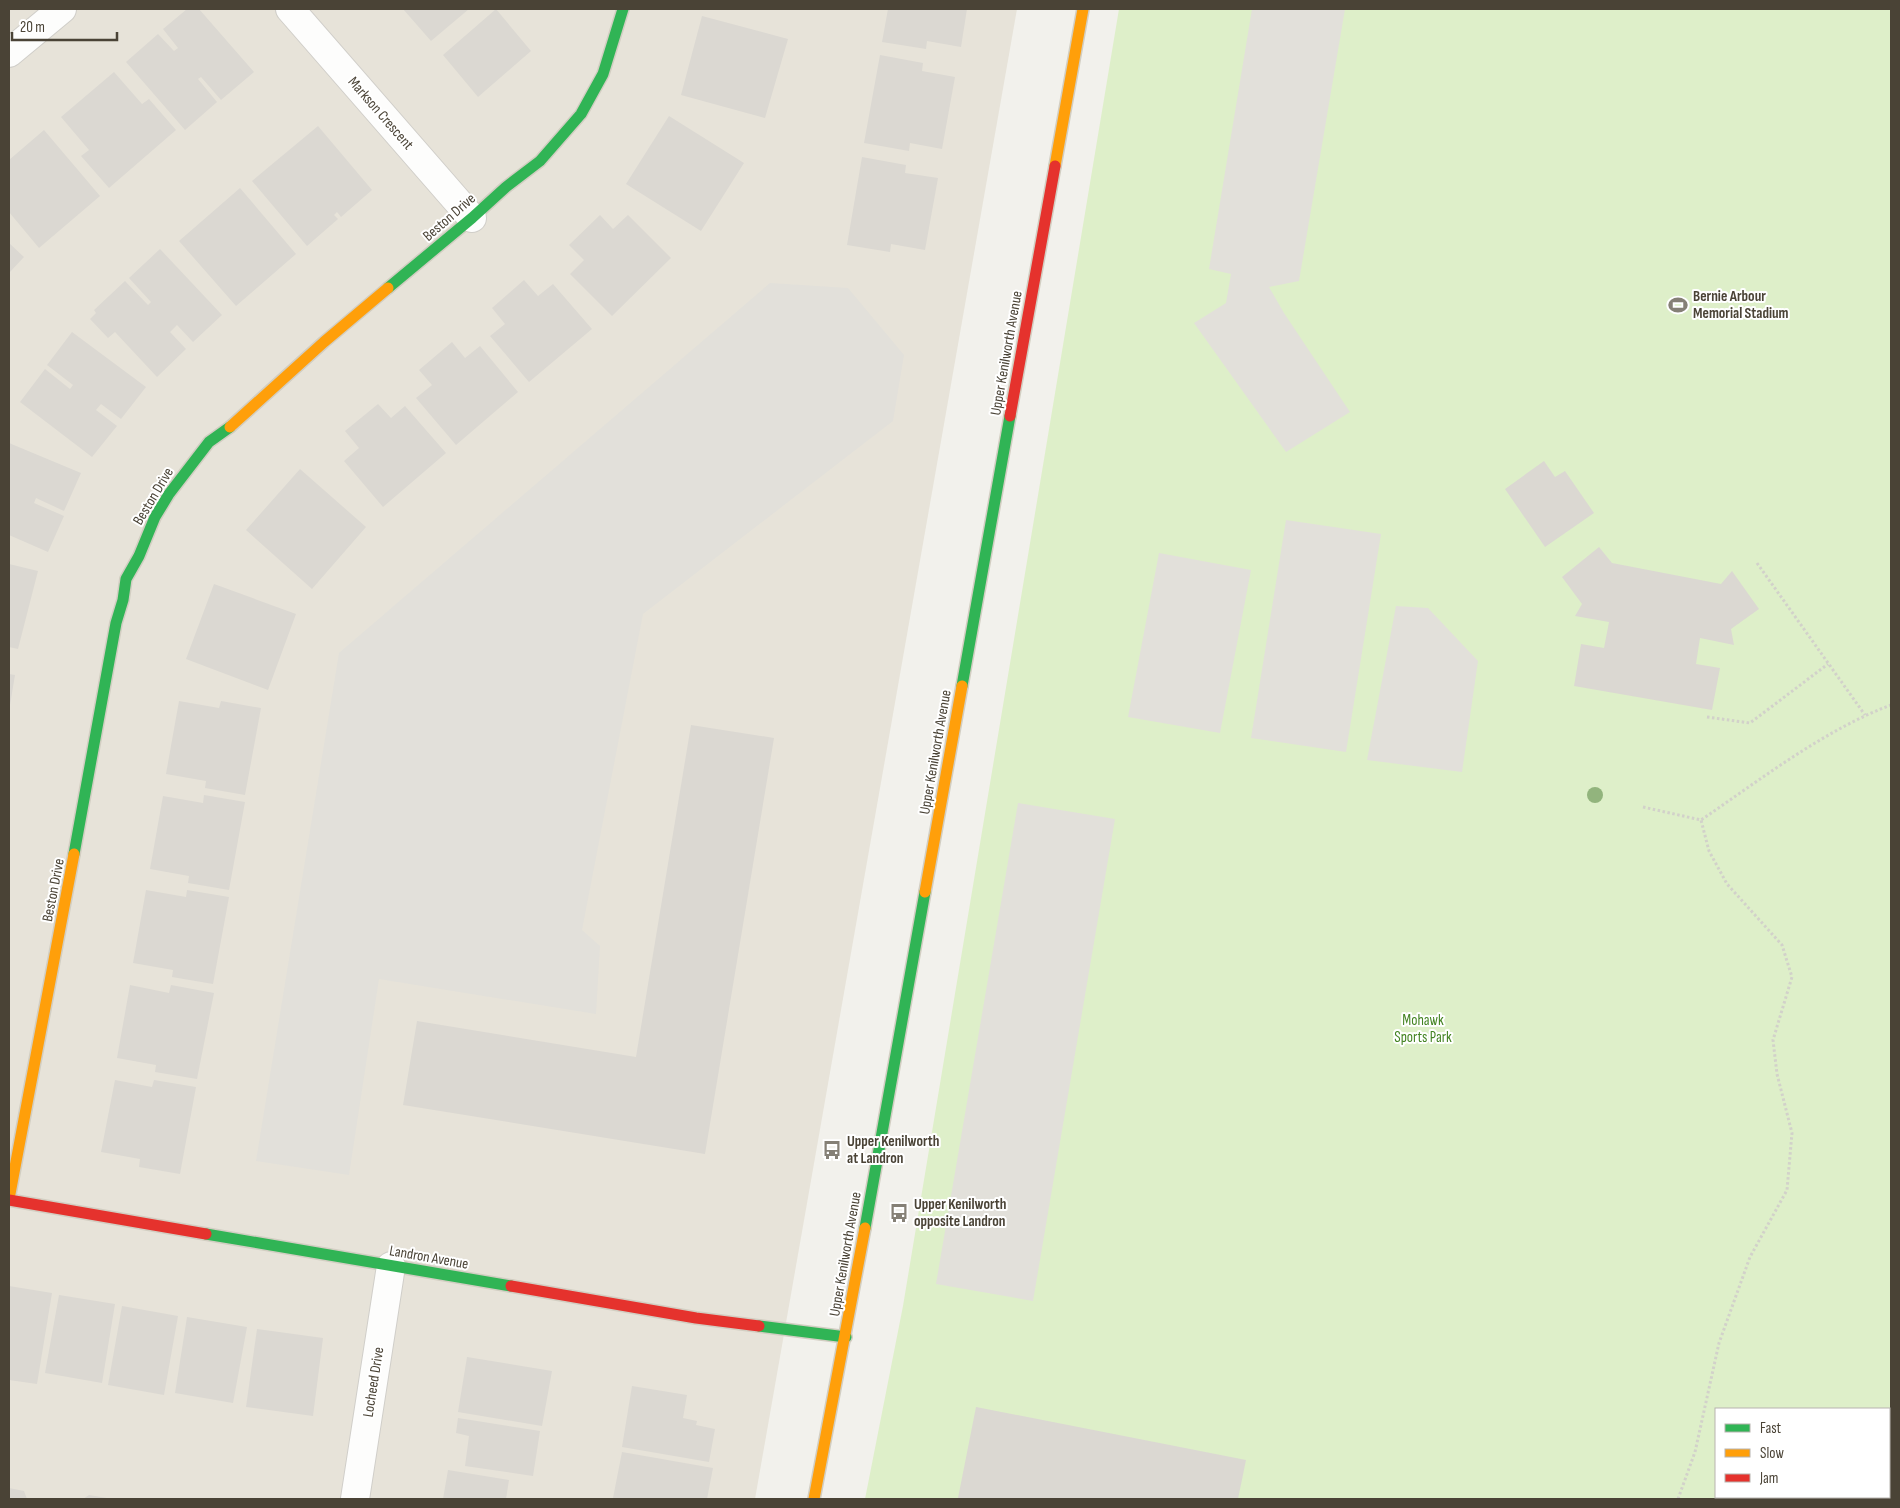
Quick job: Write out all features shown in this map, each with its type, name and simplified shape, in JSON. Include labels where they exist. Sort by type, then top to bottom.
[{"type":"street","points":[[9,53],[62,9]]},
{"type":"street","name":"Markson Crescent","points":[[290,9],[472,218]]},
{"type":"street","name":"Beston Drive","points":[[9,1200],[116,623],[124,600],[126,579],[139,556],[147,534],[168,494],[209,442],[229,428],[324,342],[472,218],[506,187],[540,161],[581,114],[603,74],[622,9]]},
{"type":"street","name":"Upper Kenilworth Avenue","points":[[814,1499],[846,1337],[1083,9]]},
{"type":"street","name":"Landron Avenue","points":[[9,1200],[696,1318],[846,1337]]},
{"type":"street","name":"Locheed Drive","points":[[355,1499],[391,1266]]},
{"type":"path","points":[[1757,563],[1864,715]]},
{"type":"path","points":[[1706,717],[1750,723],[1828,664]]},
{"type":"path","points":[[1643,807],[1701,820],[1787,762],[1864,715],[1891,706]]},
{"type":"path","points":[[1678,1499],[1695,1452],[1719,1343],[1750,1257],[1787,1190],[1792,1133],[1777,1074],[1772,1040],[1792,977],[1782,944],[1728,884],[1709,851],[1701,820]]},
{"type":"shaded area","points":[[9,9],[1017,9],[755,1499],[9,1499]]},
{"type":"shaded area","points":[[1252,9],[1345,9],[1299,281],[1269,287],[1284,313],[1350,412],[1286,452],[1194,323],[1226,303],[1231,274],[1209,269]]},
{"type":"shaded area","points":[[770,283],[848,288],[904,355],[893,421],[643,614],[582,930],[600,946],[596,1014],[379,979],[349,1175],[256,1161],[339,653]]},
{"type":"shaded area","points":[[1286,520],[1381,534],[1346,752],[1251,738]]},
{"type":"shaded area","points":[[1159,553],[1251,570],[1220,733],[1128,717]]},
{"type":"shaded area","points":[[1396,606],[1428,608],[1478,661],[1462,772],[1367,760]]},
{"type":"shaded area","points":[[1018,803],[1115,819],[1033,1301],[936,1284]]},
{"type":"green space","name":"Mohawk Sports Park","points":[[1119,9],[1891,9],[1891,1499],[865,1499],[903,1306]]},
{"type":"building","points":[[187,9],[199,9],[254,72],[221,100],[201,77],[198,79],[217,102],[185,130],[126,62],[158,34],[174,51],[178,48],[163,29]]},
{"type":"building","points":[[403,9],[469,9],[431,41]]},
{"type":"building","points":[[496,9],[531,51],[478,97],[443,55]]},
{"type":"building","points":[[888,9],[967,9],[961,47],[927,41],[926,49],[882,42]]},
{"type":"building","points":[[702,16],[788,39],[765,118],[681,95]]},
{"type":"building","points":[[880,55],[923,63],[922,71],[955,77],[942,149],[910,143],[909,151],[864,143]]},
{"type":"building","points":[[114,72],[142,104],[149,99],[176,130],[109,188],[81,156],[89,150],[61,117]]},
{"type":"building","points":[[669,116],[744,163],[701,231],[626,184]]},
{"type":"building","points":[[318,126],[372,190],[341,217],[337,212],[334,215],[338,219],[307,246],[252,181]]},
{"type":"building","points":[[44,130],[100,196],[39,248],[9,212],[9,160]]},
{"type":"building","points":[[862,157],[906,165],[905,173],[938,178],[925,250],[891,244],[890,252],[847,245]]},
{"type":"building","points":[[240,188],[296,254],[236,306],[179,241]]},
{"type":"building","points":[[600,215],[613,229],[628,215],[671,258],[612,316],[570,274],[584,260],[569,245]]},
{"type":"building","points":[[9,243],[24,257],[9,273]]},
{"type":"building","points":[[160,249],[222,315],[193,342],[177,325],[170,332],[186,349],[157,377],[115,332],[108,338],[90,319],[96,313],[94,310],[125,281],[148,305],[151,302],[129,278]]},
{"type":"building","points":[[524,280],[538,296],[553,284],[592,329],[529,382],[490,336],[505,324],[492,308]]},
{"type":"building","points":[[72,332],[146,387],[121,419],[101,404],[96,410],[117,426],[92,457],[20,402],[45,369],[70,389],[73,385],[47,365]]},
{"type":"building","points":[[452,342],[465,358],[480,346],[518,392],[456,445],[416,398],[432,385],[419,370]]},
{"type":"building","points":[[378,404],[391,418],[405,406],[446,453],[383,507],[344,461],[359,448],[345,431]]},
{"type":"building","points":[[9,443],[81,473],[64,511],[36,498],[34,503],[64,516],[48,552],[9,535]]},
{"type":"building","points":[[1544,461],[1555,477],[1565,471],[1594,513],[1545,547],[1505,489]]},
{"type":"building","points":[[300,469],[366,527],[312,589],[246,530]]},
{"type":"building","points":[[1599,547],[1612,563],[1721,584],[1732,571],[1759,609],[1731,629],[1734,645],[1700,638],[1696,664],[1720,668],[1712,710],[1574,686],[1581,644],[1604,648],[1609,622],[1575,616],[1582,604],[1562,577]]},
{"type":"building","points":[[9,564],[38,571],[18,649],[9,647]]},
{"type":"building","points":[[214,584],[296,614],[268,690],[186,659]]},
{"type":"building","points":[[9,674],[15,675],[10,705],[9,705]]},
{"type":"building","points":[[179,701],[219,708],[221,701],[261,708],[245,795],[205,788],[206,781],[166,774]]},
{"type":"building","points":[[691,725],[774,738],[705,1154],[403,1105],[417,1021],[636,1057]]},
{"type":"building","points":[[204,795],[245,802],[229,890],[188,883],[189,876],[150,869],[163,796],[203,803]]},
{"type":"building","points":[[146,890],[186,897],[187,890],[229,897],[213,984],[172,977],[173,970],[133,963]]},
{"type":"building","points":[[130,985],[169,993],[171,985],[214,993],[197,1079],[155,1072],[156,1065],[117,1058]]},
{"type":"building","points":[[115,1080],[152,1087],[154,1080],[196,1087],[180,1174],[139,1167],[140,1159],[101,1152]]},
{"type":"building","points":[[9,1286],[52,1293],[37,1384],[9,1380]]},
{"type":"building","points":[[59,1295],[115,1304],[102,1383],[45,1373]]},
{"type":"building","points":[[122,1306],[178,1316],[164,1395],[108,1385]]},
{"type":"building","points":[[187,1317],[247,1327],[233,1403],[175,1393]]},
{"type":"building","points":[[257,1329],[323,1338],[313,1416],[246,1407]]},
{"type":"building","points":[[467,1357],[552,1371],[542,1426],[458,1412]]},
{"type":"building","points":[[632,1386],[687,1395],[683,1418],[697,1421],[696,1425],[715,1429],[709,1462],[622,1447]]},
{"type":"building","points":[[976,1407],[1246,1460],[1238,1499],[958,1498]]},
{"type":"building","points":[[458,1418],[540,1431],[533,1476],[465,1466],[469,1436],[456,1433]]},
{"type":"building","points":[[622,1452],[713,1468],[707,1499],[613,1498]]},
{"type":"building","points":[[448,1470],[509,1480],[506,1499],[443,1499]]},
{"type":"building","points":[[9,1488],[24,1491],[27,1499],[9,1499]]},
{"type":"building","points":[[89,1495],[107,1498],[107,1499],[83,1499]]},
{"type":"traffic: fast","points":[[388,288],[506,187],[540,161],[581,114],[603,74],[623,9]]},
{"type":"traffic: fast","points":[[962,686],[1010,416]]},
{"type":"traffic: fast","points":[[74,854],[116,623],[123,600],[126,579],[139,556],[155,517],[169,494],[209,442],[230,427]]},
{"type":"traffic: fast","points":[[865,1228],[925,892]]},
{"type":"traffic: fast","points":[[206,1234],[511,1286]]},
{"type":"traffic: fast","points":[[759,1326],[846,1337]]},
{"type":"traffic: slow","points":[[1055,166],[1083,9]]},
{"type":"traffic: slow","points":[[230,427],[324,342],[388,288]]},
{"type":"traffic: slow","points":[[925,892],[962,686]]},
{"type":"traffic: slow","points":[[9,1199],[74,854]]},
{"type":"traffic: slow","points":[[814,1499],[865,1228]]},
{"type":"traffic: jam","points":[[1010,416],[1055,166]]},
{"type":"traffic: jam","points":[[9,1200],[206,1234]]},
{"type":"traffic: jam","points":[[511,1286],[696,1318],[759,1326]]},
{"type":"place","name":"Bernie Arbour Memorial Stadium","points":[[1678,305]]},
{"type":"place","name":"Upper Kenilworth at Landron","points":[[832,1150]]},
{"type":"place","name":"Upper Kenilworth opposite Landron","points":[[899,1213]]}]
